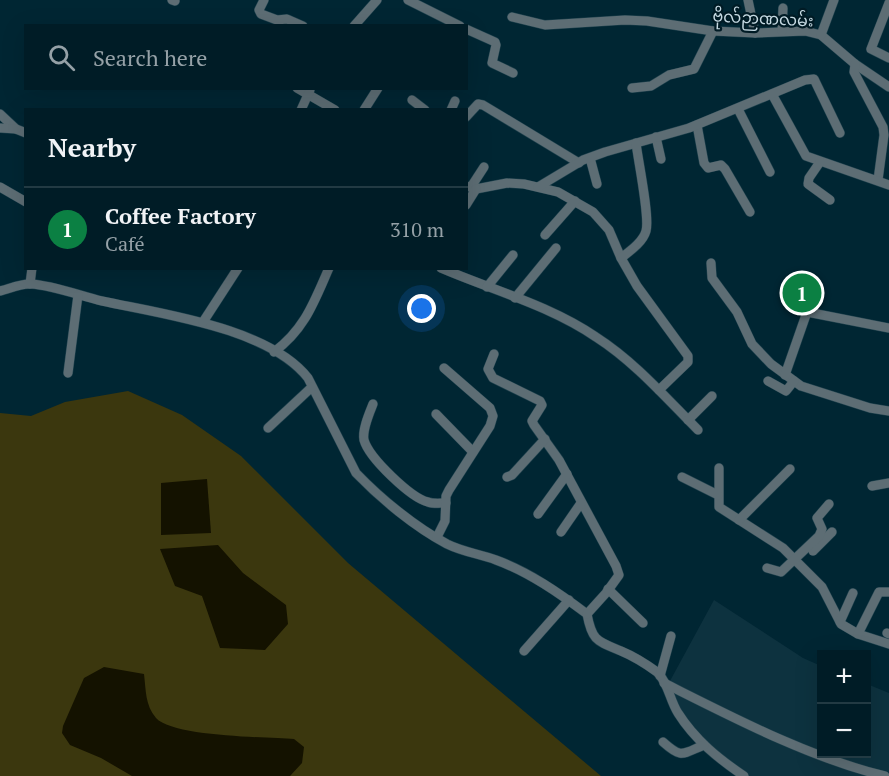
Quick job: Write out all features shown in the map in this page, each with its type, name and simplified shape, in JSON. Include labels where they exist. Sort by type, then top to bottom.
[{"type":"street","points":[[264,0],[259,10],[261,14],[277,20],[287,19],[298,24]]},
{"type":"street","points":[[356,24],[377,0]]},
{"type":"street","points":[[408,0],[456,24]]},
{"type":"street","points":[[748,0],[755,33]]},
{"type":"street","points":[[820,35],[834,0]]},
{"type":"street","points":[[889,3],[871,49],[889,58]]},
{"type":"street","points":[[782,31],[783,8]]},
{"type":"street","name":"ဗိုလ်ဉာဏလမ်း","points":[[512,17],[545,25],[625,20],[712,31],[805,32],[820,35],[855,64],[889,87]]},
{"type":"street","points":[[468,30],[495,42],[492,63],[513,73]]},
{"type":"street","points":[[632,88],[643,88],[669,75],[694,69],[712,31]]},
{"type":"street","points":[[855,64],[854,72],[883,127],[878,180]]},
{"type":"street","points":[[538,187],[590,158],[697,125],[805,80],[814,79],[840,134]]},
{"type":"street","points":[[365,108],[377,90]]},
{"type":"street","points":[[302,108],[309,91],[332,108]]},
{"type":"street","points":[[772,94],[806,156],[889,185]]},
{"type":"street","points":[[412,100],[422,108]]},
{"type":"street","points":[[468,115],[478,104],[483,105],[579,163]]},
{"type":"street","points":[[738,109],[770,172]]},
{"type":"street","points":[[0,114],[21,131]]},
{"type":"street","points":[[697,125],[704,163],[708,168],[721,165],[725,169],[750,212]]},
{"type":"street","points":[[0,128],[21,131]]},
{"type":"street","points":[[656,137],[661,159]]},
{"type":"street","points":[[621,258],[638,243],[646,231],[646,214],[636,143]]},
{"type":"street","points":[[590,158],[597,184]]},
{"type":"street","points":[[820,162],[809,178],[808,184],[830,200]]},
{"type":"street","points":[[471,188],[484,167]]},
{"type":"street","points":[[471,188],[507,183],[538,187],[558,192],[593,212],[609,230],[637,286],[688,356],[688,363],[659,390]]},
{"type":"street","points":[[0,188],[24,201]]},
{"type":"street","points":[[545,235],[574,201]]},
{"type":"street","points":[[515,298],[556,248]]},
{"type":"street","points":[[487,287],[513,255]]},
{"type":"street","points":[[711,263],[712,278],[737,312],[752,344],[771,364],[801,386],[843,400],[889,411]]},
{"type":"street","points":[[30,284],[32,270]]},
{"type":"street","points":[[203,322],[237,270]]},
{"type":"street","points":[[274,352],[287,343],[301,327],[317,298],[328,270]]},
{"type":"street","points":[[446,270],[554,313],[596,336],[621,355],[659,390],[698,430]]},
{"type":"street","points":[[0,283],[12,288]]},
{"type":"street","points":[[0,291],[30,284],[203,322],[257,342],[301,369],[356,473],[396,509],[437,537],[461,550],[495,560],[531,576],[569,600],[587,614],[595,638],[604,645],[637,659],[662,679],[748,725],[856,769],[885,776]]},
{"type":"street","points":[[785,375],[807,312],[810,290]]},
{"type":"street","points":[[68,373],[78,295]]},
{"type":"street","points":[[807,312],[889,328]]},
{"type":"street","points":[[494,354],[488,369],[493,378],[540,401],[542,405],[532,421],[567,474],[616,566],[619,575],[587,614]]},
{"type":"street","points":[[437,537],[445,521],[446,496],[490,426],[493,416],[492,410],[444,368]]},
{"type":"street","points":[[768,381],[786,391],[794,381]]},
{"type":"street","points":[[268,428],[312,387]]},
{"type":"street","points":[[688,420],[712,396]]},
{"type":"street","points":[[373,404],[363,438],[367,448],[384,470],[421,499],[429,503],[446,503]]},
{"type":"street","points":[[436,414],[473,452]]},
{"type":"street","points":[[507,477],[512,475],[545,439]]},
{"type":"street","points":[[719,468],[719,507],[783,548],[822,587],[840,622],[858,634],[889,644]]},
{"type":"street","points":[[740,520],[790,469]]},
{"type":"street","points":[[538,514],[567,474]]},
{"type":"street","points":[[682,477],[718,495]]},
{"type":"street","points":[[872,486],[889,483]]},
{"type":"street","points":[[561,532],[581,503]]},
{"type":"street","points":[[797,562],[819,536],[822,529],[816,518],[829,504]]},
{"type":"street","points":[[767,568],[779,573],[797,562],[832,532]]},
{"type":"street","points":[[608,589],[643,623]]},
{"type":"street","points":[[858,634],[879,592],[889,592]]},
{"type":"street","points":[[840,622],[853,593]]},
{"type":"street","points":[[524,651],[569,600]]},
{"type":"street","points":[[672,636],[662,679],[678,713],[704,745],[744,776]]},
{"type":"street","points":[[663,742],[681,755],[704,745]]},
{"type":"shaded area","points":[[128,391],[182,415],[241,456],[348,563],[601,776],[0,776],[0,413],[31,416],[65,402]]},
{"type":"shaded area","points":[[207,479],[211,533],[161,535],[161,483]]},
{"type":"shaded area","points":[[218,545],[243,573],[286,605],[288,624],[265,650],[220,648],[202,596],[175,586],[160,549]]},
{"type":"shaded area","points":[[714,600],[803,658],[817,664],[817,758],[871,758],[871,686],[889,693],[889,776],[739,776],[719,760],[664,692]]},
{"type":"shaded area","points":[[104,667],[144,674],[152,713],[166,724],[200,732],[294,739],[304,747],[302,763],[290,776],[132,776],[101,758],[70,745],[62,733],[84,678]]},
{"type":"place","name":"Coffee Factory","points":[[802,293]]}]
